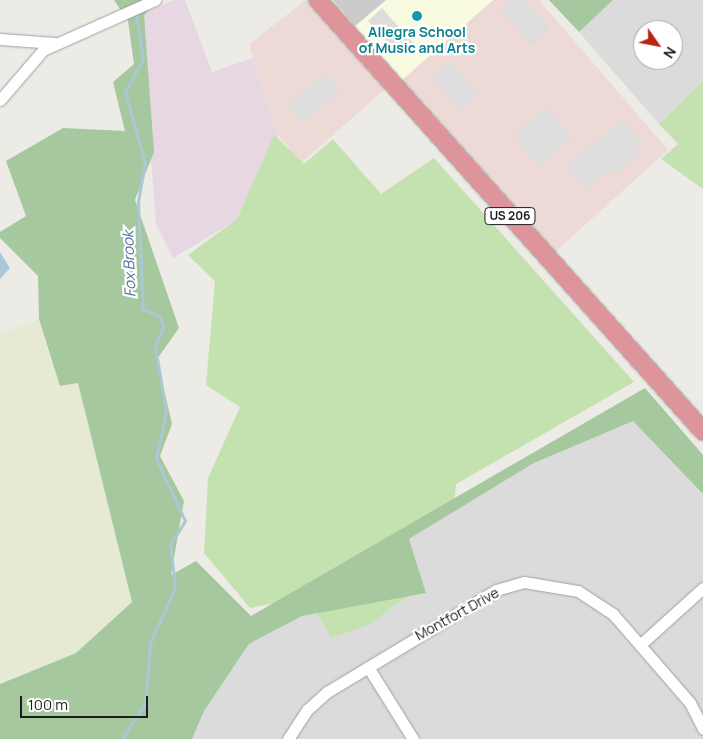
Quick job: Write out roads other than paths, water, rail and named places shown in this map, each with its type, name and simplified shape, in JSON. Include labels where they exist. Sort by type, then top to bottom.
[{"type":"highway","name":"US 206","points":[[318,0],[703,431]]},
{"type":"street","points":[[0,100],[35,58],[55,43],[155,0]]},
{"type":"street","points":[[0,39],[55,43]]},
{"type":"street","name":"Montfort Drive","points":[[288,739],[314,702],[368,667],[496,590],[524,582],[555,584],[594,599],[641,644],[690,703],[703,729]]},
{"type":"street","points":[[641,644],[703,588]]},
{"type":"street","points":[[368,667],[413,739]]},
{"type":"water","points":[[0,252],[10,268],[0,279]]},
{"type":"waterway","name":"Fox Brook","points":[[122,739],[145,704],[150,644],[175,587],[170,545],[185,521],[156,459],[166,412],[155,346],[163,327],[160,317],[143,309],[138,202],[145,164],[125,92],[143,60],[136,13]]},
{"type":"place","name":"Allegra School of Music and Arts","points":[[417,16]]}]
